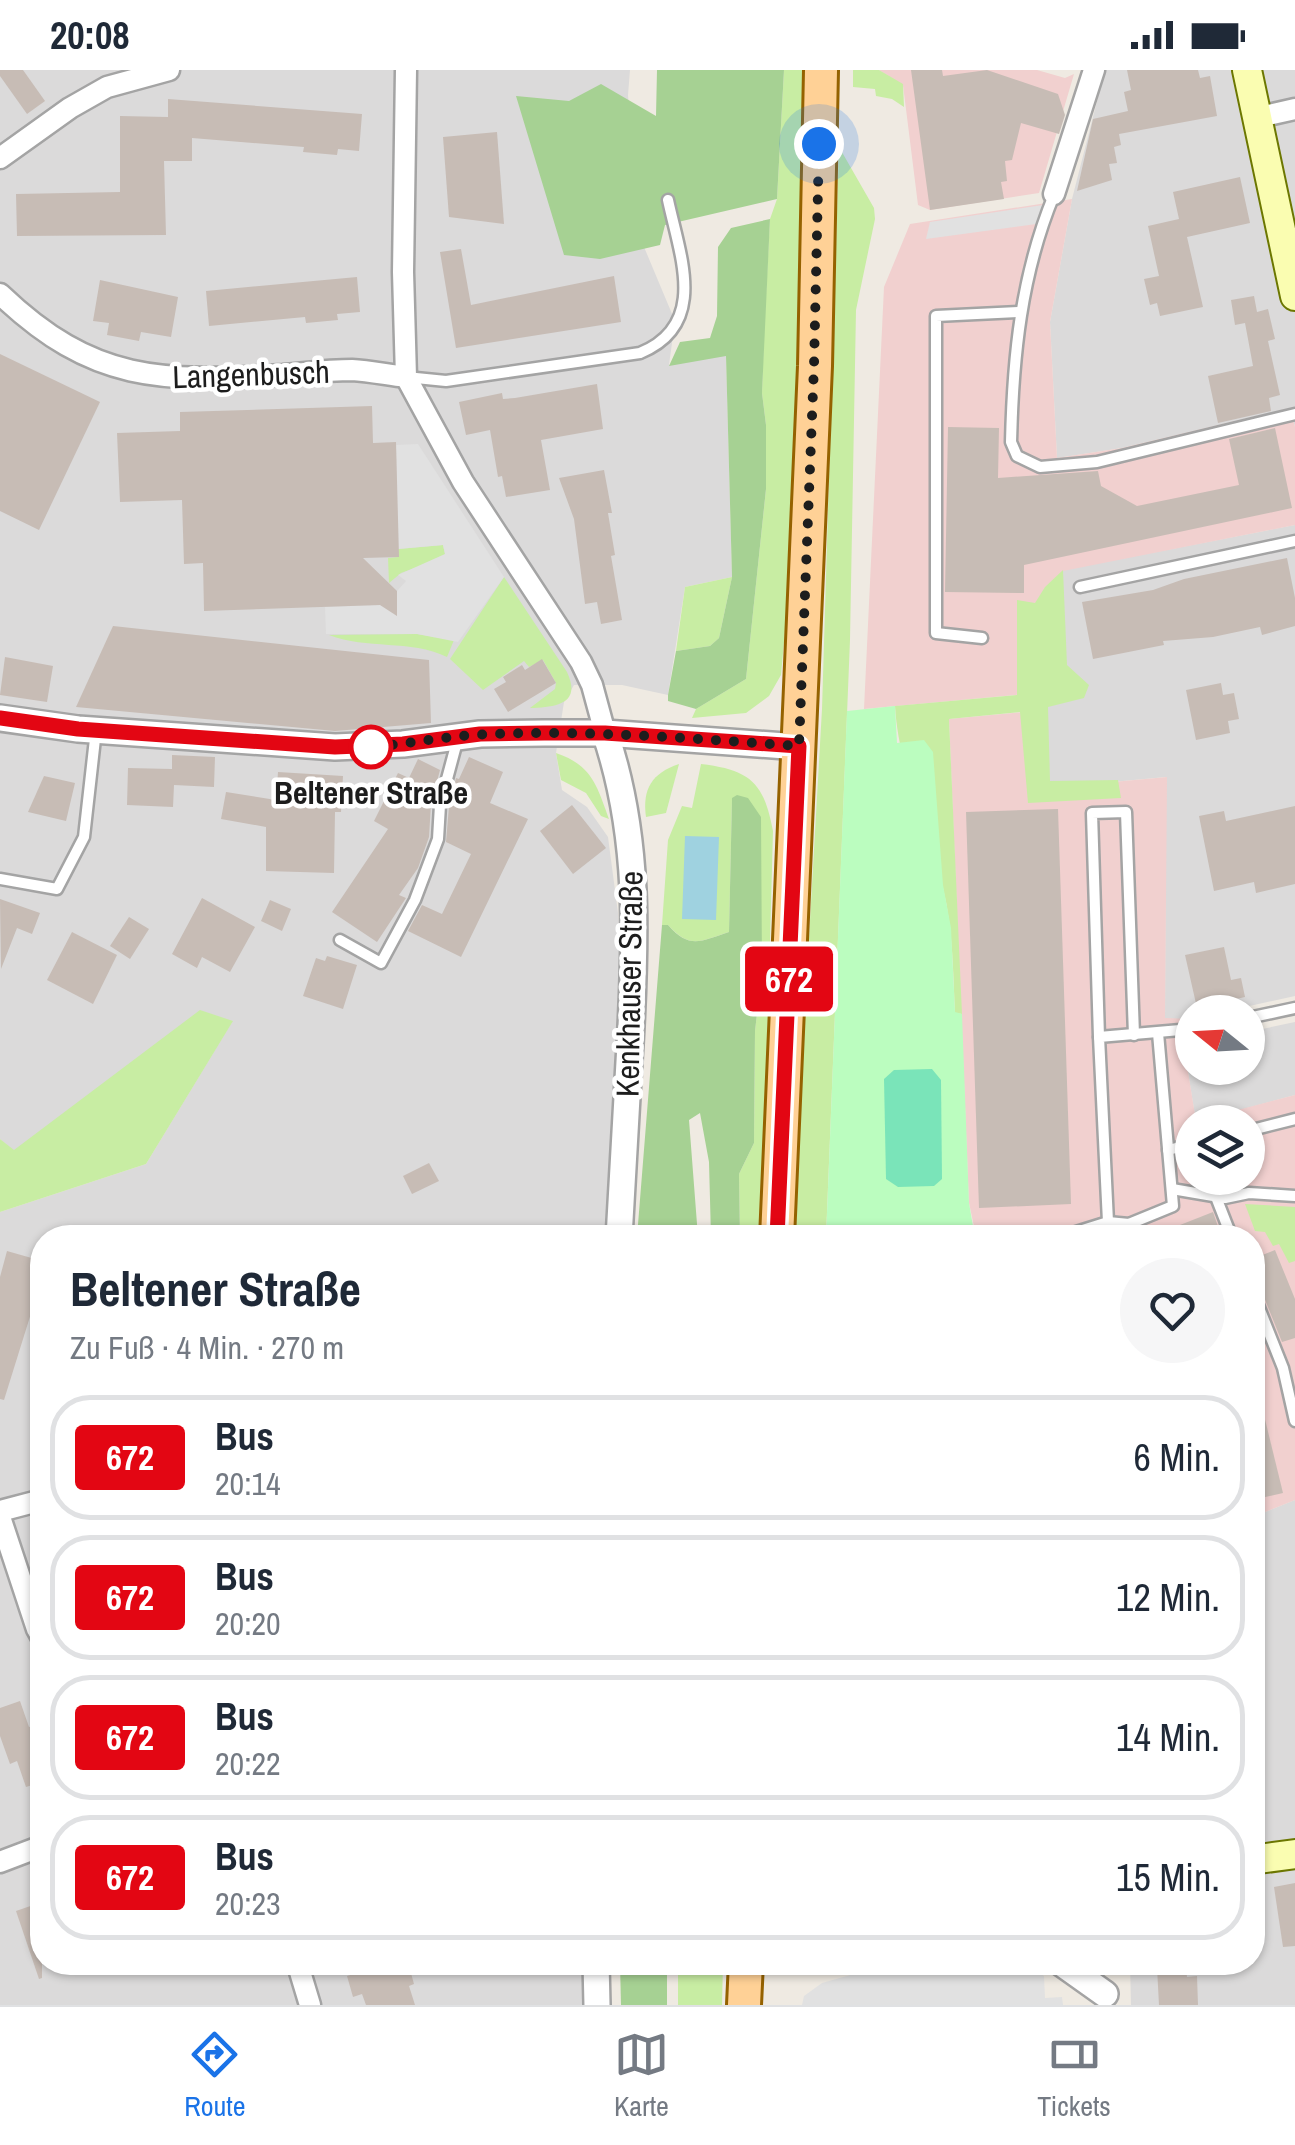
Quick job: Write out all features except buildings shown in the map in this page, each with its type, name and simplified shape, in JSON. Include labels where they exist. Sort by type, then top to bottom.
[{"type":"main road","points":[[777,1225],[814,366],[821,70]]},
{"type":"main road","points":[[1247,70],[1295,296]]},
{"type":"main road","points":[[1265,1858],[1295,1854]]},
{"type":"main road","points":[[744,2005],[745,1975]]},
{"type":"street","points":[[0,158],[107,87],[169,70]]},
{"type":"street","points":[[406,70],[406,377],[454,468],[581,662],[592,685],[605,733]]},
{"type":"street","points":[[1054,194],[1094,70]]},
{"type":"street","points":[[1255,118],[1295,109]]},
{"type":"street","name":"Langenbusch","points":[[0,294],[60,342],[100,362],[140,375],[215,379],[354,370],[406,377]]},
{"type":"street","points":[[0,718],[96,730],[335,747],[458,737],[605,733],[799,746]]},
{"type":"street","name":"Kenkhauser Straße","points":[[605,733],[620,777],[633,866],[636,927],[620,1225]]},
{"type":"street","points":[[30,1504],[0,1514],[30,1607]]},
{"type":"street","points":[[2,1854],[30,1848]]},
{"type":"street","points":[[301,1975],[310,2005]]},
{"type":"street","points":[[596,1975],[597,2005]]},
{"type":"street","points":[[1076,1975],[1105,1999]]},
{"type":"lane","points":[[1054,194],[1019,312],[1014,347],[1012,442],[1017,456],[1029,464],[1052,467],[1097,462],[1295,414]]},
{"type":"lane","points":[[406,377],[446,381],[640,353],[661,345],[674,331],[684,300],[684,277],[668,200]]},
{"type":"lane","points":[[982,638],[936,633],[936,316],[1019,312]]},
{"type":"lane","points":[[1080,587],[1295,541]]},
{"type":"lane","points":[[0,879],[57,889],[84,837],[96,730]]},
{"type":"lane","points":[[340,940],[381,963],[414,900],[438,839],[440,805],[458,737]]},
{"type":"lane","points":[[1108,1222],[1092,812],[1126,812],[1134,1035]]},
{"type":"lane","points":[[1265,1014],[1295,1008]]},
{"type":"lane","points":[[1100,1037],[1175,1032]]},
{"type":"lane","points":[[1098,1225],[1130,1224],[1173,1206],[1158,1033]]},
{"type":"lane","points":[[1265,1126],[1295,1119]]},
{"type":"lane","points":[[1168,1150],[1175,1148]]},
{"type":"lane","points":[[1172,1189],[1216,1197],[1295,1196]]},
{"type":"lane","points":[[1216,1197],[1227,1225]]},
{"type":"lane","points":[[1265,1323],[1283,1368],[1295,1421]]},
{"type":"shaded area","points":[[0,70],[630,70],[628,95],[639,235],[675,321],[669,365],[726,355],[732,577],[685,587],[668,695],[622,685],[574,685],[564,702],[556,753],[562,790],[587,807],[608,837],[623,970],[609,1225],[30,1225],[30,1975],[584,1975],[585,2005],[0,2005],[0,1212],[146,1164],[232,1022],[200,1011],[14,1151],[0,1139]]},
{"type":"shaded area","points":[[879,70],[1037,70],[1065,78],[1074,74],[1039,193],[930,210],[918,205],[903,85]]},
{"type":"shaded area","points":[[1105,70],[1295,70],[1295,427],[1290,408],[1122,448],[1057,458],[1050,322],[1072,199]]},
{"type":"shaded area","points":[[1072,199],[1050,322],[1057,458],[1122,448],[1290,408],[1295,427],[1295,525],[1063,571],[1049,692],[864,709],[884,287],[910,224]]},
{"type":"shaded area","points":[[1050,204],[1044,223],[926,239],[930,222]]},
{"type":"shaded area","points":[[418,444],[504,577],[458,642],[417,634],[326,634],[325,607],[380,605],[392,609],[397,604],[397,591],[406,581],[398,575],[445,554],[443,545],[398,549],[396,445]]},
{"type":"shaded area","points":[[1295,525],[1295,996],[1265,1003],[1265,995],[1175,995],[1175,1019],[1165,1019],[1166,777],[1036,789],[1063,570]]},
{"type":"shaded area","points":[[1034,711],[1037,789],[1167,777],[1165,1018],[1175,1018],[1175,1085],[1190,1085],[1193,1105],[1175,1105],[1175,1195],[1265,1195],[1265,1105],[1257,1105],[1295,1095],[1295,1500],[1265,1512],[1265,1225],[974,1225],[969,1203],[949,719]]},
{"type":"shaded area","points":[[1295,1022],[1295,1095],[1258,1105],[1193,1105],[1190,1085],[1265,1085],[1265,1028]]},
{"type":"shaded area","points":[[1295,1500],[1295,2005],[1131,2005],[1130,1975],[1265,1975],[1265,1512]]},
{"type":"shaded area","points":[[850,1975],[1042,1975],[1045,1998],[1062,1997],[1063,2005],[802,2005],[804,1996],[822,1983]]},
{"type":"green space","points":[[657,70],[784,70],[777,199],[665,225],[660,245],[600,259],[564,255],[516,96],[569,101],[601,84],[656,116]]},
{"type":"green space","points":[[784,70],[805,70],[800,340],[790,576],[781,675],[769,696],[746,713],[692,718],[696,709],[746,679],[766,489],[764,332]]},
{"type":"green space","points":[[853,70],[879,70],[903,84],[904,107],[892,99],[876,96],[875,89],[853,87]]},
{"type":"green space","points":[[839,147],[874,208],[875,219],[856,310],[850,640],[826,1225],[793,1225],[822,709]]},
{"type":"green space","points":[[770,219],[762,393],[766,489],[746,679],[696,709],[668,701],[668,695],[676,651],[710,646],[719,638],[732,577],[726,356],[669,366],[680,342],[710,338],[717,316],[718,247],[731,228]]},
{"type":"green space","points":[[443,545],[442,558],[401,573],[389,583],[388,558],[398,557],[398,549]]},
{"type":"green space","points":[[1063,570],[1067,665],[1089,685],[1084,698],[1048,707],[1050,781],[1118,780],[1121,798],[1028,803],[1020,712],[949,719],[962,1014],[955,1013],[946,903],[902,754],[895,706],[1017,695],[1017,600],[1035,603]]},
{"type":"green space","points":[[504,577],[567,672],[571,691],[564,702],[530,708],[555,689],[556,683],[543,660],[529,667],[524,661],[483,690],[450,659]]},
{"type":"green space","points":[[732,577],[719,638],[710,646],[676,651],[685,587]]},
{"type":"green space","points":[[417,634],[454,640],[447,657],[418,648],[329,635]]},
{"type":"green space","points":[[895,706],[897,743],[924,740],[933,752],[943,885],[951,928],[955,1012],[962,1014],[973,1225],[827,1225],[847,711]]},
{"type":"green space","points":[[556,753],[585,770],[609,819],[601,816],[586,793],[561,780]]},
{"type":"green space","points":[[679,764],[666,813],[646,817],[651,783]]},
{"type":"green space","points":[[701,764],[732,770],[759,790],[773,831],[762,1225],[740,1225],[739,1174],[754,1143],[755,1031],[762,971],[732,799],[729,932],[690,941],[662,925],[668,840],[682,806],[692,808]]},
{"type":"green space","points":[[732,798],[748,798],[761,817],[762,971],[755,1031],[754,1143],[739,1174],[740,1225],[711,1225],[709,1162],[700,1113],[689,1120],[697,1225],[638,1225],[662,925],[690,941],[729,932]]},
{"type":"green space","points":[[200,1010],[233,1021],[146,1164],[0,1212],[0,1139],[14,1150]]},
{"type":"green space","points":[[932,1069],[941,1080],[942,1179],[934,1186],[898,1187],[886,1179],[884,1079],[894,1070]]},
{"type":"green space","points":[[1245,1204],[1295,1207],[1295,1261],[1289,1263],[1279,1244],[1273,1246],[1265,1225],[1253,1225]]},
{"type":"green space","points":[[620,1975],[667,1975],[667,2005],[621,2005]]},
{"type":"green space","points":[[678,1975],[723,1975],[722,2005],[678,2005]]},
{"type":"water","points":[[685,836],[719,837],[716,920],[682,919]]},
{"type":"bus line","name":"672","points":[[0,718],[78,729],[335,747],[364,748],[480,734],[544,733],[605,733],[799,746],[778,1225]]},
{"type":"place","name":"Beltener Straße","points":[[371,747]]},
{"type":"route","points":[[371,747],[364,748],[480,734],[544,733],[605,733],[799,746],[819,144]]}]
